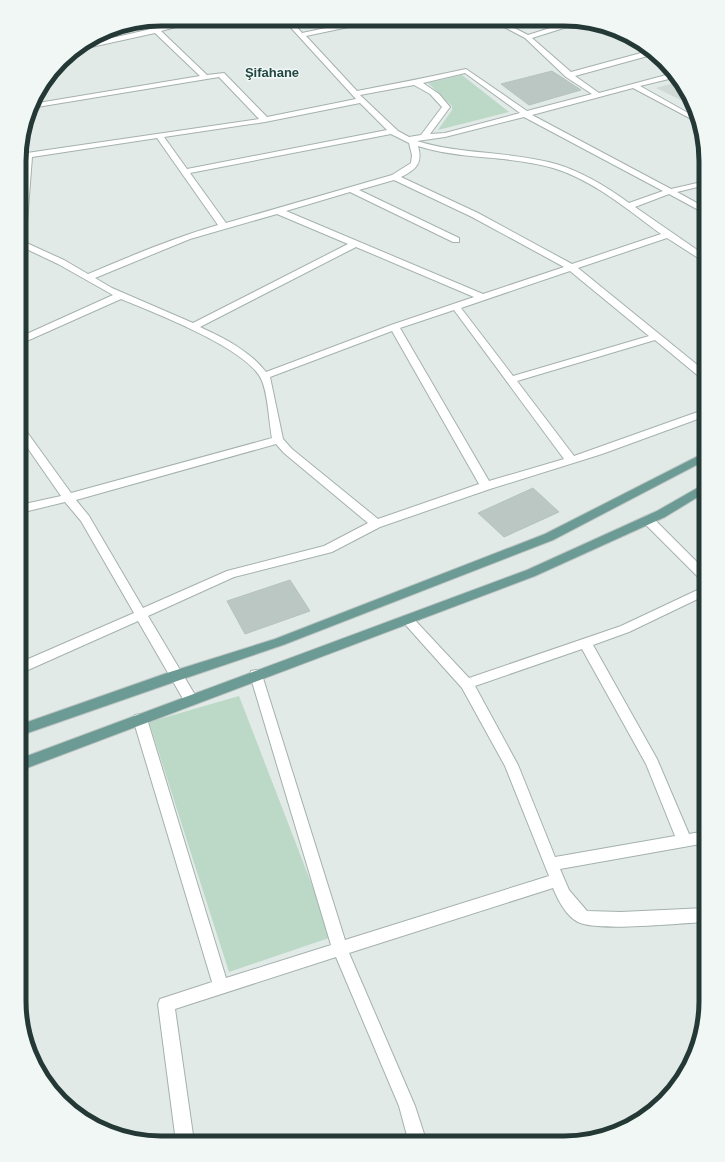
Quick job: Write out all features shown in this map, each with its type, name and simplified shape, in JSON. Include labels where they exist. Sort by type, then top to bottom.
[{"type":"main road","points":[[26,729],[175,676],[279,642],[550,537],[699,459]]},
{"type":"main road","points":[[26,762],[530,573],[648,520],[699,491]]},
{"type":"street","points":[[97,42],[122,34],[157,31],[176,26]]},
{"type":"street","points":[[293,26],[313,51],[355,94],[393,131],[402,137],[427,146],[457,152],[555,167],[579,177],[629,206],[668,235],[699,255]]},
{"type":"street","points":[[301,35],[344,26]]},
{"type":"street","points":[[506,26],[527,37],[569,75],[598,95]]},
{"type":"street","points":[[527,37],[563,26]]},
{"type":"street","points":[[157,31],[206,78]]},
{"type":"street","points":[[569,75],[646,54]]},
{"type":"street","points":[[355,94],[415,83],[466,71],[527,115],[699,208]]},
{"type":"street","points":[[38,105],[221,75],[265,120]]},
{"type":"street","points":[[402,137],[413,140],[444,135],[527,115],[669,77]]},
{"type":"street","points":[[415,83],[423,86],[443,101],[446,107],[423,138]]},
{"type":"street","points":[[634,86],[692,118]]},
{"type":"street","points":[[26,156],[265,120],[362,100]]},
{"type":"street","points":[[185,172],[393,131]]},
{"type":"street","points":[[159,136],[224,226]]},
{"type":"street","points":[[87,278],[147,252],[224,226],[395,177],[412,169],[416,164],[417,156],[412,141]]},
{"type":"street","points":[[395,177],[475,214],[571,267],[699,372]]},
{"type":"street","points":[[629,206],[668,192],[699,185]]},
{"type":"street","points":[[352,190],[456,240]]},
{"type":"street","points":[[278,210],[484,298]]},
{"type":"street","points":[[264,376],[394,327],[668,235]]},
{"type":"street","points":[[193,327],[357,243]]},
{"type":"street","points":[[26,246],[55,259],[87,278],[121,295],[193,327],[234,349],[255,364],[267,380],[278,440],[288,451],[376,524]]},
{"type":"street","points":[[26,338],[121,295]]},
{"type":"street","points":[[456,307],[571,460]]},
{"type":"street","points":[[394,327],[486,486]]},
{"type":"street","points":[[511,380],[655,337]]},
{"type":"street","points":[[26,666],[231,574],[328,550],[376,524],[486,486],[571,460],[699,414]]},
{"type":"street","points":[[26,438],[68,498],[85,518],[142,615],[175,676],[191,700]]},
{"type":"street","points":[[26,508],[68,498],[278,440]]},
{"type":"street","points":[[648,520],[699,571]]},
{"type":"street","points":[[467,684],[625,630],[699,593]]},
{"type":"street","points":[[407,619],[467,684],[511,765],[551,864],[571,907],[584,918],[604,920],[699,915]]},
{"type":"street","points":[[586,643],[652,763],[684,840]]},
{"type":"street","points":[[256,675],[340,950],[407,1106],[416,1136]]},
{"type":"street","points":[[140,719],[221,987]]},
{"type":"street","points":[[551,864],[699,838]]},
{"type":"street","points":[[184,1136],[166,1004],[558,880]]},
{"type":"shaded area","points":[[674,83],[686,102],[656,88]]},
{"type":"green space","points":[[462,75],[509,112],[438,130],[452,110],[452,106],[428,83]]},
{"type":"green space","points":[[239,696],[332,937],[229,972],[149,722]]},
{"type":"building","points":[[552,71],[581,90],[529,105],[501,84]]},
{"type":"building","points":[[533,488],[559,512],[504,537],[478,513]]},
{"type":"building","points":[[290,580],[310,611],[245,634],[227,601]]},
{"type":"district","name":"Şifahane","points":[[272,72]]}]
